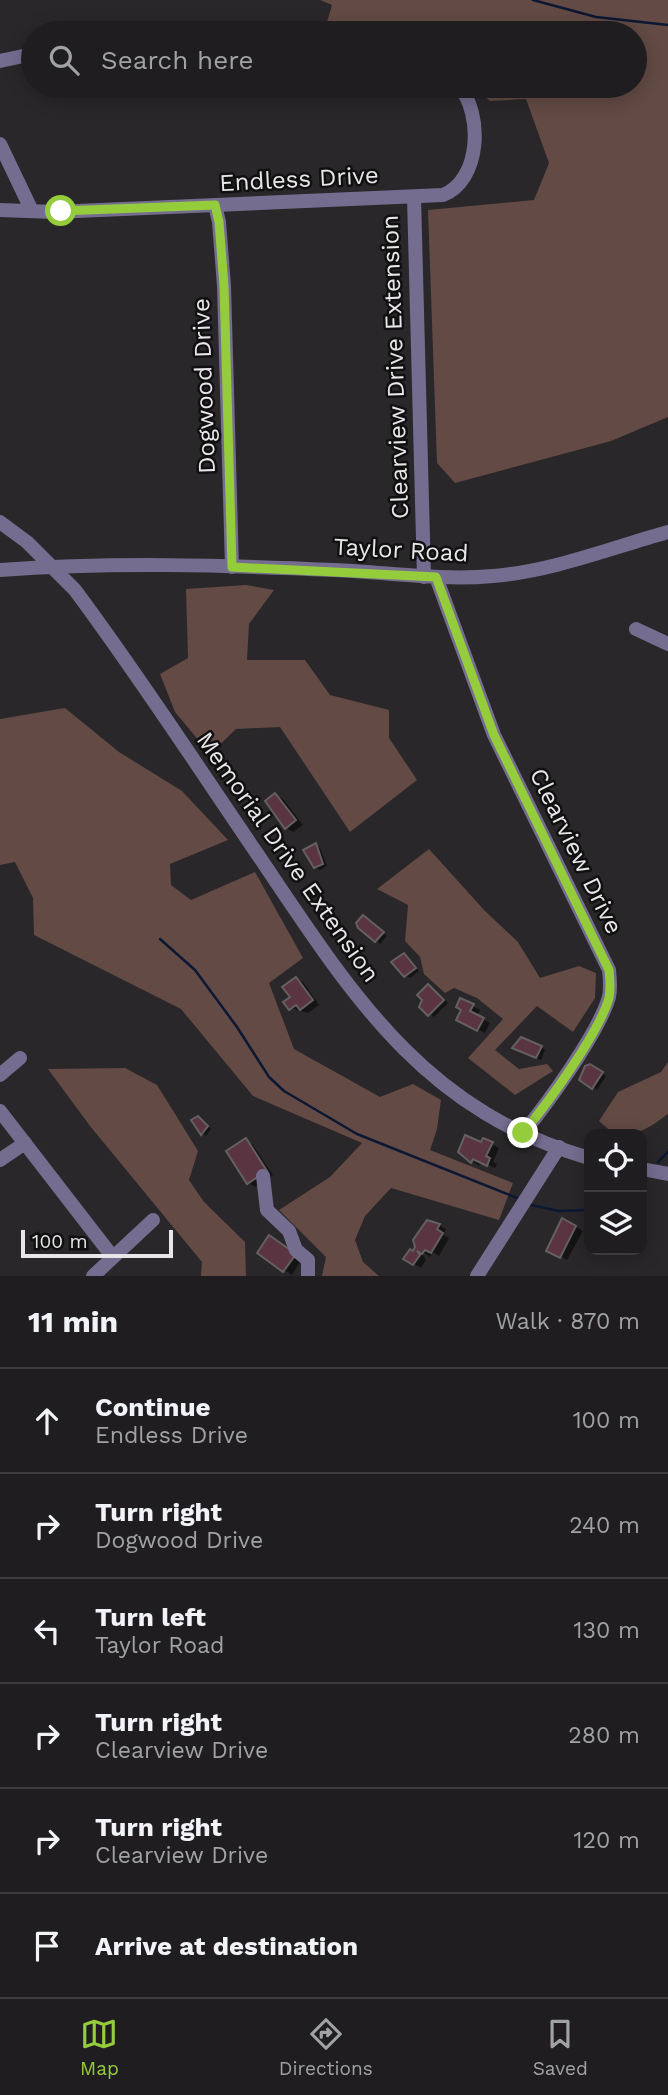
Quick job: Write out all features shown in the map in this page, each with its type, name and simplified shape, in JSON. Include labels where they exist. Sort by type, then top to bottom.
[{"type":"street","points":[[0,61],[21,57]]},
{"type":"street","name":"Endless Drive","points":[[0,210],[215,205],[353,197],[414,197],[448,193],[457,187],[471,162],[474,123],[467,98]]},
{"type":"street","points":[[0,144],[32,211]]},
{"type":"street","name":"Clearview Drive Extension","points":[[414,197],[430,577]]},
{"type":"street","name":"Dogwood Drive","points":[[215,205],[224,286],[232,567]]},
{"type":"street","name":"Memorial Drive Extension","points":[[0,522],[75,590],[326,955],[369,1012],[410,1057],[441,1084],[484,1113],[523,1133],[584,1156]]},
{"type":"street","name":"Taylor Road","points":[[0,570],[232,567],[336,570],[430,577],[492,576],[528,571],[668,532]]},
{"type":"street","name":"Clearview Drive","points":[[430,577],[494,735],[609,970],[611,982],[606,1005],[578,1056],[523,1133]]},
{"type":"street","points":[[636,629],[668,644]]},
{"type":"street","points":[[0,1074],[20,1058]]},
{"type":"street","points":[[0,1111],[112,1256]]},
{"type":"street","points":[[0,1160],[25,1143]]},
{"type":"street","points":[[477,1276],[559,1147]]},
{"type":"street","points":[[647,1170],[668,1174]]},
{"type":"street","points":[[263,1176],[267,1210],[289,1231],[296,1250],[308,1260],[307,1276]]},
{"type":"street","points":[[93,1276],[153,1220]]},
{"type":"shaded area","points":[[320,0],[668,0],[668,417],[611,441],[455,483],[437,463],[428,210],[534,200],[549,163],[526,99],[490,101],[487,98],[647,98],[647,21],[327,21],[332,5]]},
{"type":"shaded area","points":[[246,585],[274,590],[249,624],[247,660],[305,660],[330,695],[389,710],[389,738],[417,780],[350,832],[280,727],[236,729],[210,754],[175,712],[160,674],[188,658],[186,589]]},
{"type":"shaded area","points":[[65,708],[119,752],[182,791],[228,840],[170,864],[171,885],[191,900],[255,872],[303,958],[269,983],[294,1049],[380,1097],[413,1084],[441,1100],[437,1129],[430,1150],[513,1183],[499,1220],[391,1188],[365,1216],[355,1240],[363,1262],[379,1276],[322,1276],[326,1257],[279,1210],[330,1177],[362,1143],[253,1096],[181,1009],[34,935],[33,898],[15,862],[0,865],[0,719]]},
{"type":"shaded area","points":[[429,849],[485,911],[518,942],[540,978],[579,966],[596,973],[595,998],[573,1032],[537,1006],[495,1050],[519,1069],[547,1064],[553,1071],[515,1095],[468,1058],[503,1019],[477,998],[454,988],[445,993],[424,974],[420,957],[405,941],[408,905],[377,889]]},
{"type":"shaded area","points":[[668,1062],[668,1114],[644,1129],[608,1129],[599,1121],[618,1092],[661,1072]]},
{"type":"shaded area","points":[[125,1068],[157,1085],[198,1151],[189,1180],[204,1202],[245,1242],[246,1276],[201,1276],[202,1262],[90,1126],[48,1069]]},
{"type":"building","points":[[275,793],[296,820],[285,829],[265,801]]},
{"type":"building","points":[[316,843],[323,864],[314,868],[303,850]]},
{"type":"building","points":[[363,915],[384,932],[375,942],[358,928],[356,923]]},
{"type":"building","points":[[404,953],[416,968],[404,977],[391,962]]},
{"type":"building","points":[[296,977],[313,1000],[300,1010],[296,1005],[289,1010],[283,1002],[290,997],[282,987]]},
{"type":"building","points":[[428,984],[444,1000],[428,1016],[419,1007],[422,1000],[417,995]]},
{"type":"building","points":[[460,998],[474,1004],[470,1011],[484,1018],[477,1031],[456,1020],[461,1010],[456,1007]]},
{"type":"building","points":[[521,1037],[542,1046],[536,1058],[512,1048]]},
{"type":"building","points":[[590,1064],[603,1072],[592,1089],[579,1080],[585,1066]]},
{"type":"building","points":[[198,1116],[208,1126],[201,1135],[191,1120]]},
{"type":"building","points":[[465,1135],[481,1142],[483,1138],[493,1142],[486,1156],[490,1158],[487,1166],[473,1159],[471,1163],[458,1152]]},
{"type":"building","points":[[246,1138],[267,1171],[247,1184],[226,1151]]},
{"type":"building","points":[[562,1218],[576,1226],[560,1258],[546,1251]]},
{"type":"building","points":[[427,1220],[440,1224],[437,1229],[443,1233],[431,1253],[425,1250],[422,1254],[417,1251],[420,1255],[413,1265],[403,1259],[410,1249],[413,1251],[413,1240]]},
{"type":"building","points":[[269,1235],[296,1254],[283,1272],[257,1253]]},
{"type":"waterway","points":[[533,0],[596,17],[632,21]]},
{"type":"waterway","points":[[647,23],[668,25]]},
{"type":"waterway","points":[[160,939],[195,970],[237,1027],[269,1077],[284,1091],[357,1134],[517,1198]]},
{"type":"waterway","points":[[658,1162],[668,1152]]},
{"type":"waterway","points":[[531,1205],[559,1211],[584,1210]]},
{"type":"route","points":[[61,211],[215,205],[224,286],[232,567],[377,572],[436,577],[494,735],[592,933],[609,970],[611,982],[606,1005],[578,1056],[523,1133]]}]
